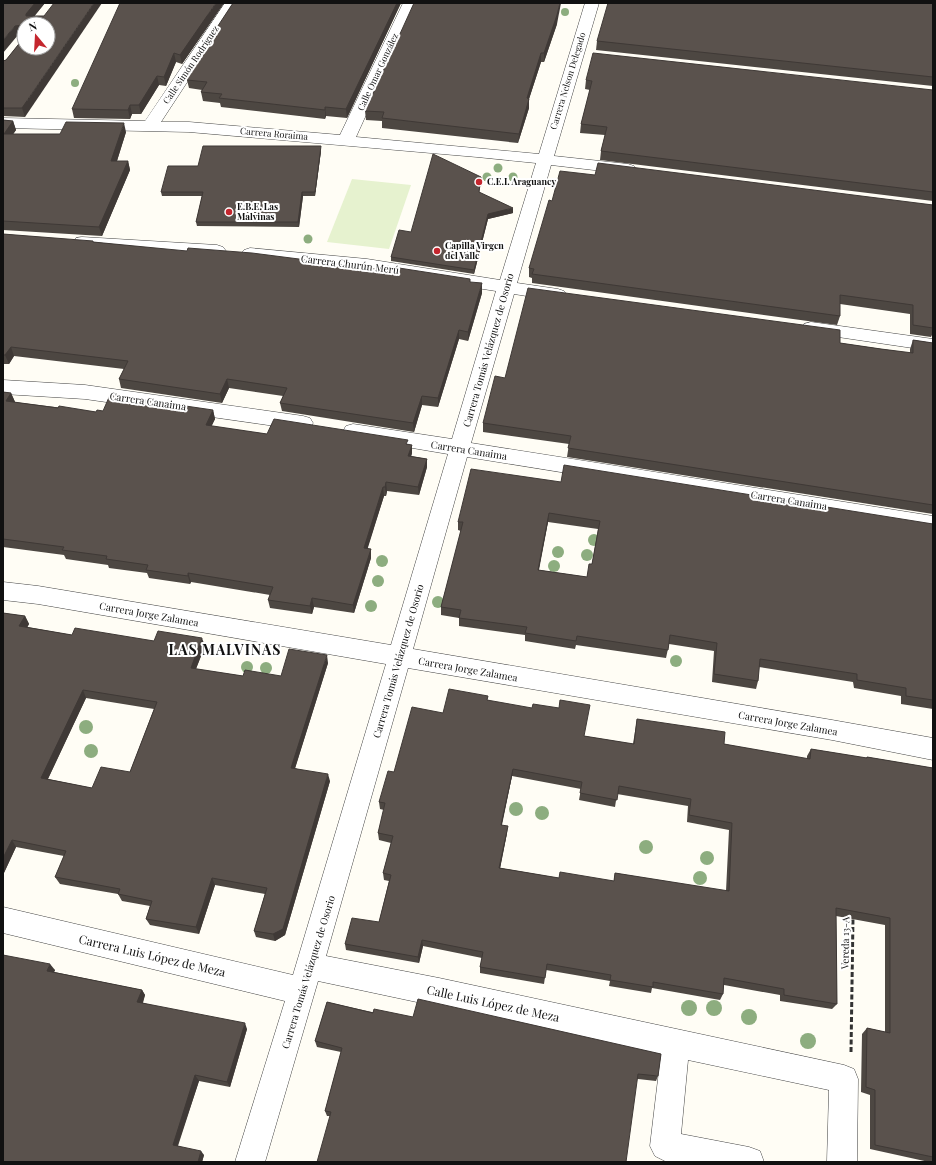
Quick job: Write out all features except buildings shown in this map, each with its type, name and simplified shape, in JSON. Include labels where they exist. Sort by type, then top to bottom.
[{"type":"street","name":"Calle Simón Rodríguez","points":[[150,126],[232,3]]},
{"type":"street","name":"Calle Omar González","points":[[346,140],[410,3]]},
{"type":"street","name":"Carrera Nelson Delegado","points":[[545,160],[592,3]]},
{"type":"street","points":[[576,54],[593,55]]},
{"type":"street","name":"Carrera Roraima","points":[[3,123],[188,127],[346,140],[646,171]]},
{"type":"street","name":"Carrera Tomás Velázquez de Osorio","points":[[250,1162],[302,992],[506,287],[545,160]]},
{"type":"street","name":"Carrera Churún Merú","points":[[62,240],[367,265],[572,297]]},
{"type":"street","points":[[794,326],[933,346]]},
{"type":"street","name":"Carrera Canaima","points":[[3,387],[85,392],[116,396],[325,427],[933,524]]},
{"type":"street","name":"Carrera Jorge Zalamea","points":[[3,591],[400,657],[933,749]]},
{"type":"street","name":"Carrera Luis López de Meza","points":[[3,920],[302,992]]},
{"type":"street","name":"Calle Luis López de Meza","points":[[309,966],[439,992],[844,1079]]},
{"type":"street","points":[[676,1043],[665,1146],[749,1162]]},
{"type":"street","points":[[842,1162],[844,1079]]},
{"type":"path","name":"Vereda 13-A","points":[[844,1079],[851,1062],[853,910]]},
{"type":"green space","points":[[352,179],[411,185],[389,249],[327,242]]},
{"type":"place","name":"C.E.I. Araguaney","points":[[479,182]]},
{"type":"place","name":"E.B.E. Las Malvinas","points":[[229,212]]},
{"type":"place","name":"Capilla Virgen del Valle","points":[[437,251]]},
{"type":"district","name":"LAS MALVINAS","points":[[225,650]]}]
